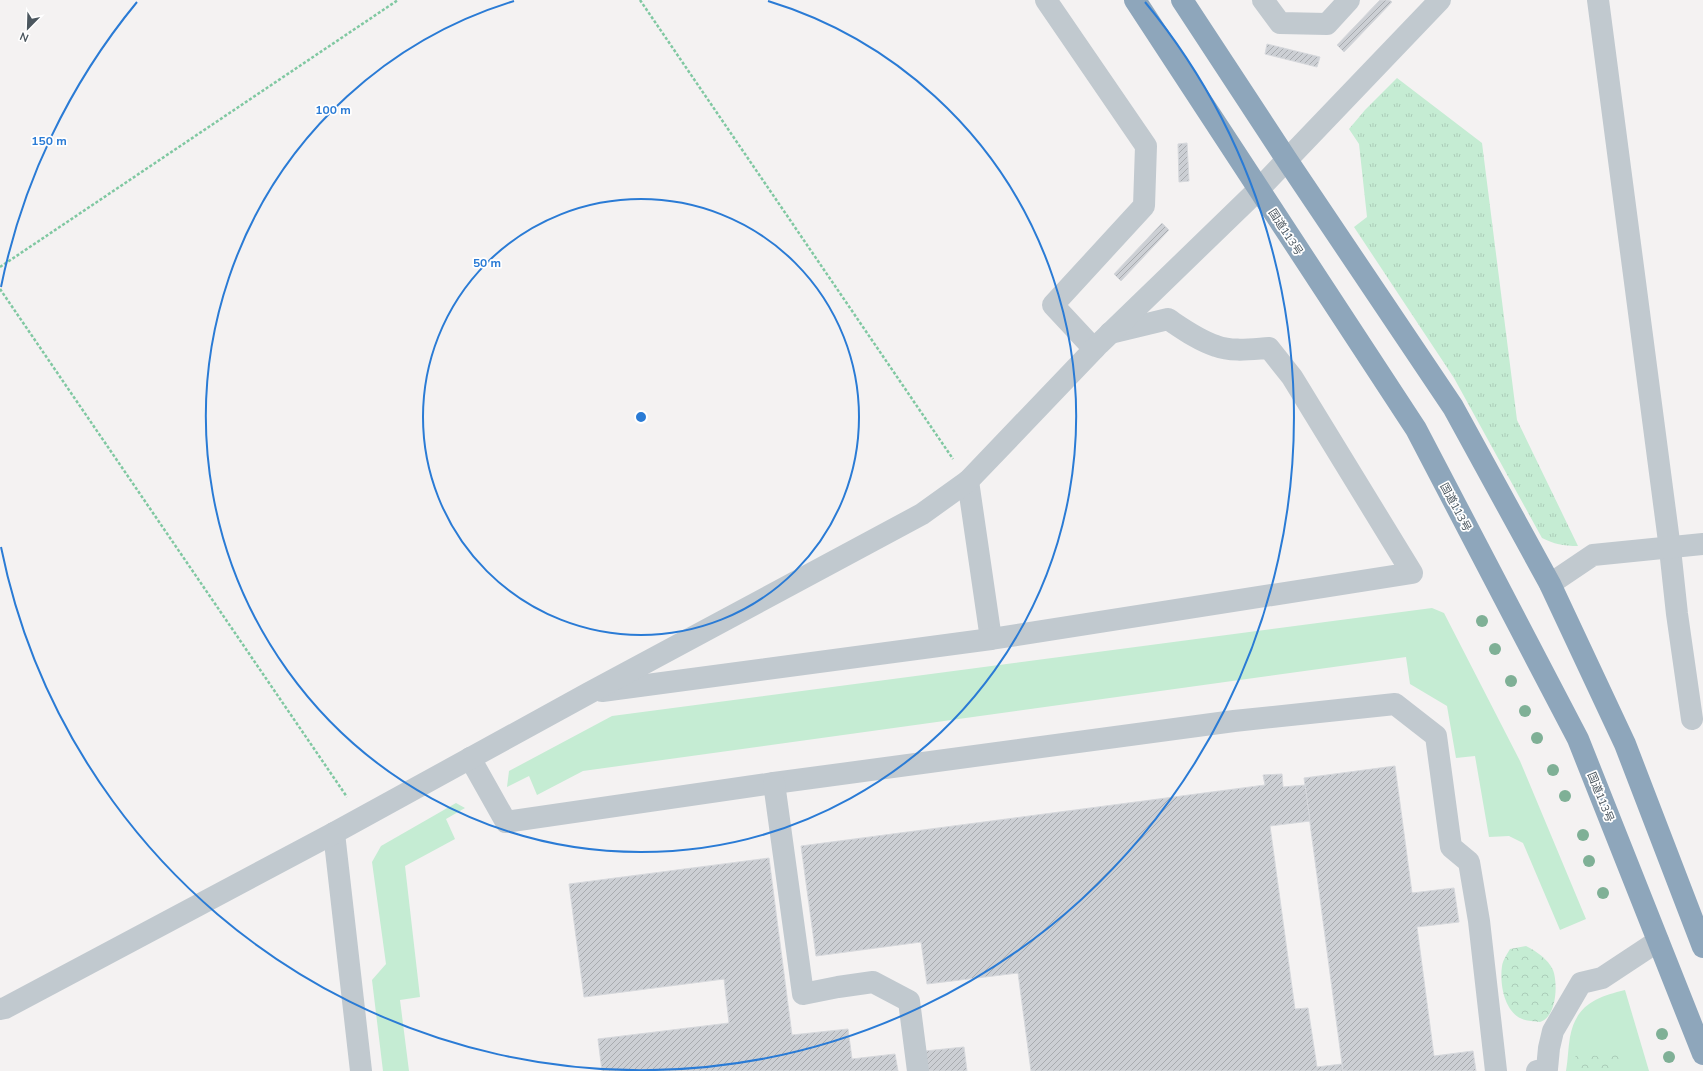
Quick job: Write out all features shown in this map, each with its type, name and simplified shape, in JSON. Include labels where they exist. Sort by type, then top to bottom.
[{"type":"highway","name":"国道113号","points":[[1135,0],[1416,429],[1578,739],[1703,1054]]},
{"type":"highway","points":[[1182,0],[1287,160],[1453,407],[1550,584],[1625,744],[1703,947]]},
{"type":"street","points":[[1046,0],[1146,146],[1144,206],[1053,305],[1094,349]]},
{"type":"street","points":[[1263,0],[1280,23],[1327,24],[1349,0]]},
{"type":"street","points":[[0,1009],[5,1008],[334,833],[589,693],[922,514],[968,481],[1094,349],[1287,160],[1440,0]]},
{"type":"street","points":[[1598,0],[1670,549],[1677,614],[1692,719]]},
{"type":"street","points":[[589,693],[991,639],[1412,573],[1292,377],[1269,348],[1244,350],[1217,347],[1193,336],[1168,319],[1110,333]]},
{"type":"street","points":[[968,481],[991,639]]},
{"type":"street","points":[[1550,584],[1593,555],[1670,549],[1703,544]]},
{"type":"street","points":[[470,758],[506,822],[774,783],[1234,721],[1395,704],[1436,736],[1451,847],[1469,862],[1479,921],[1496,1071]]},
{"type":"street","points":[[774,783],[802,994],[873,982],[909,1001],[918,1071]]},
{"type":"street","points":[[334,833],[361,1071]]},
{"type":"street","points":[[1537,1071],[1547,1069],[1549,1048],[1553,1030],[1581,983],[1602,978],[1658,941]]},
{"type":"path","points":[[0,267],[398,0]]},
{"type":"path","points":[[640,0],[968,481]]},
{"type":"path","points":[[0,289],[361,818]]},
{"type":"green space","points":[[1397,78],[1482,143],[1517,420],[1578,546],[1559,544],[1542,538],[1454,378],[1354,227],[1367,217],[1359,144],[1349,129],[1365,110]]},
{"type":"green space","points":[[1432,608],[1444,613],[1520,761],[1586,919],[1560,930],[1523,843],[1509,836],[1489,837],[1475,756],[1456,758],[1447,706],[1410,684],[1406,657],[583,771],[537,795],[529,776],[507,787],[509,771],[612,716]]},
{"type":"green space","points":[[456,803],[465,808],[446,819],[455,839],[405,866],[420,997],[400,1000],[409,1071],[383,1071],[372,980],[386,964],[372,862],[381,846]]},
{"type":"green space","points":[[1526,946],[1545,959],[1551,966],[1555,976],[1556,991],[1553,1007],[1546,1019],[1540,1022],[1522,1019],[1516,1015],[1510,1009],[1503,992],[1501,974],[1504,959],[1510,949]]},
{"type":"green space","points":[[1625,990],[1649,1071],[1566,1071],[1570,1037],[1577,1017],[1582,1010],[1596,1000]]},
{"type":"green space","points":[[1584,1051],[1596,1056],[1612,1054],[1617,1055],[1620,1058],[1616,1071],[1579,1071],[1575,1057],[1578,1052]]},
{"type":"building","points":[[1380,0],[1389,0],[1392,2],[1344,52],[1337,45]]},
{"type":"building","points":[[1267,44],[1320,57],[1317,67],[1265,54]]},
{"type":"building","points":[[1187,143],[1189,181],[1179,182],[1178,144]]},
{"type":"building","points":[[1162,223],[1169,230],[1121,281],[1114,274]]},
{"type":"building","points":[[1395,766],[1412,893],[1454,888],[1459,922],[1417,927],[1434,1056],[1473,1051],[1476,1071],[1343,1071],[1304,778]]},
{"type":"building","points":[[1282,774],[1283,787],[1305,785],[1310,821],[1270,826],[1295,1009],[1308,1008],[1317,1067],[1342,1064],[1343,1071],[1031,1071],[1018,973],[927,984],[921,942],[816,956],[801,846],[1265,785],[1263,775]]},
{"type":"building","points":[[769,858],[792,1035],[848,1029],[852,1059],[895,1054],[898,1071],[602,1071],[598,1039],[729,1023],[724,979],[584,997],[569,884]]},
{"type":"building","points":[[964,1047],[967,1071],[927,1071],[925,1051]]}]
